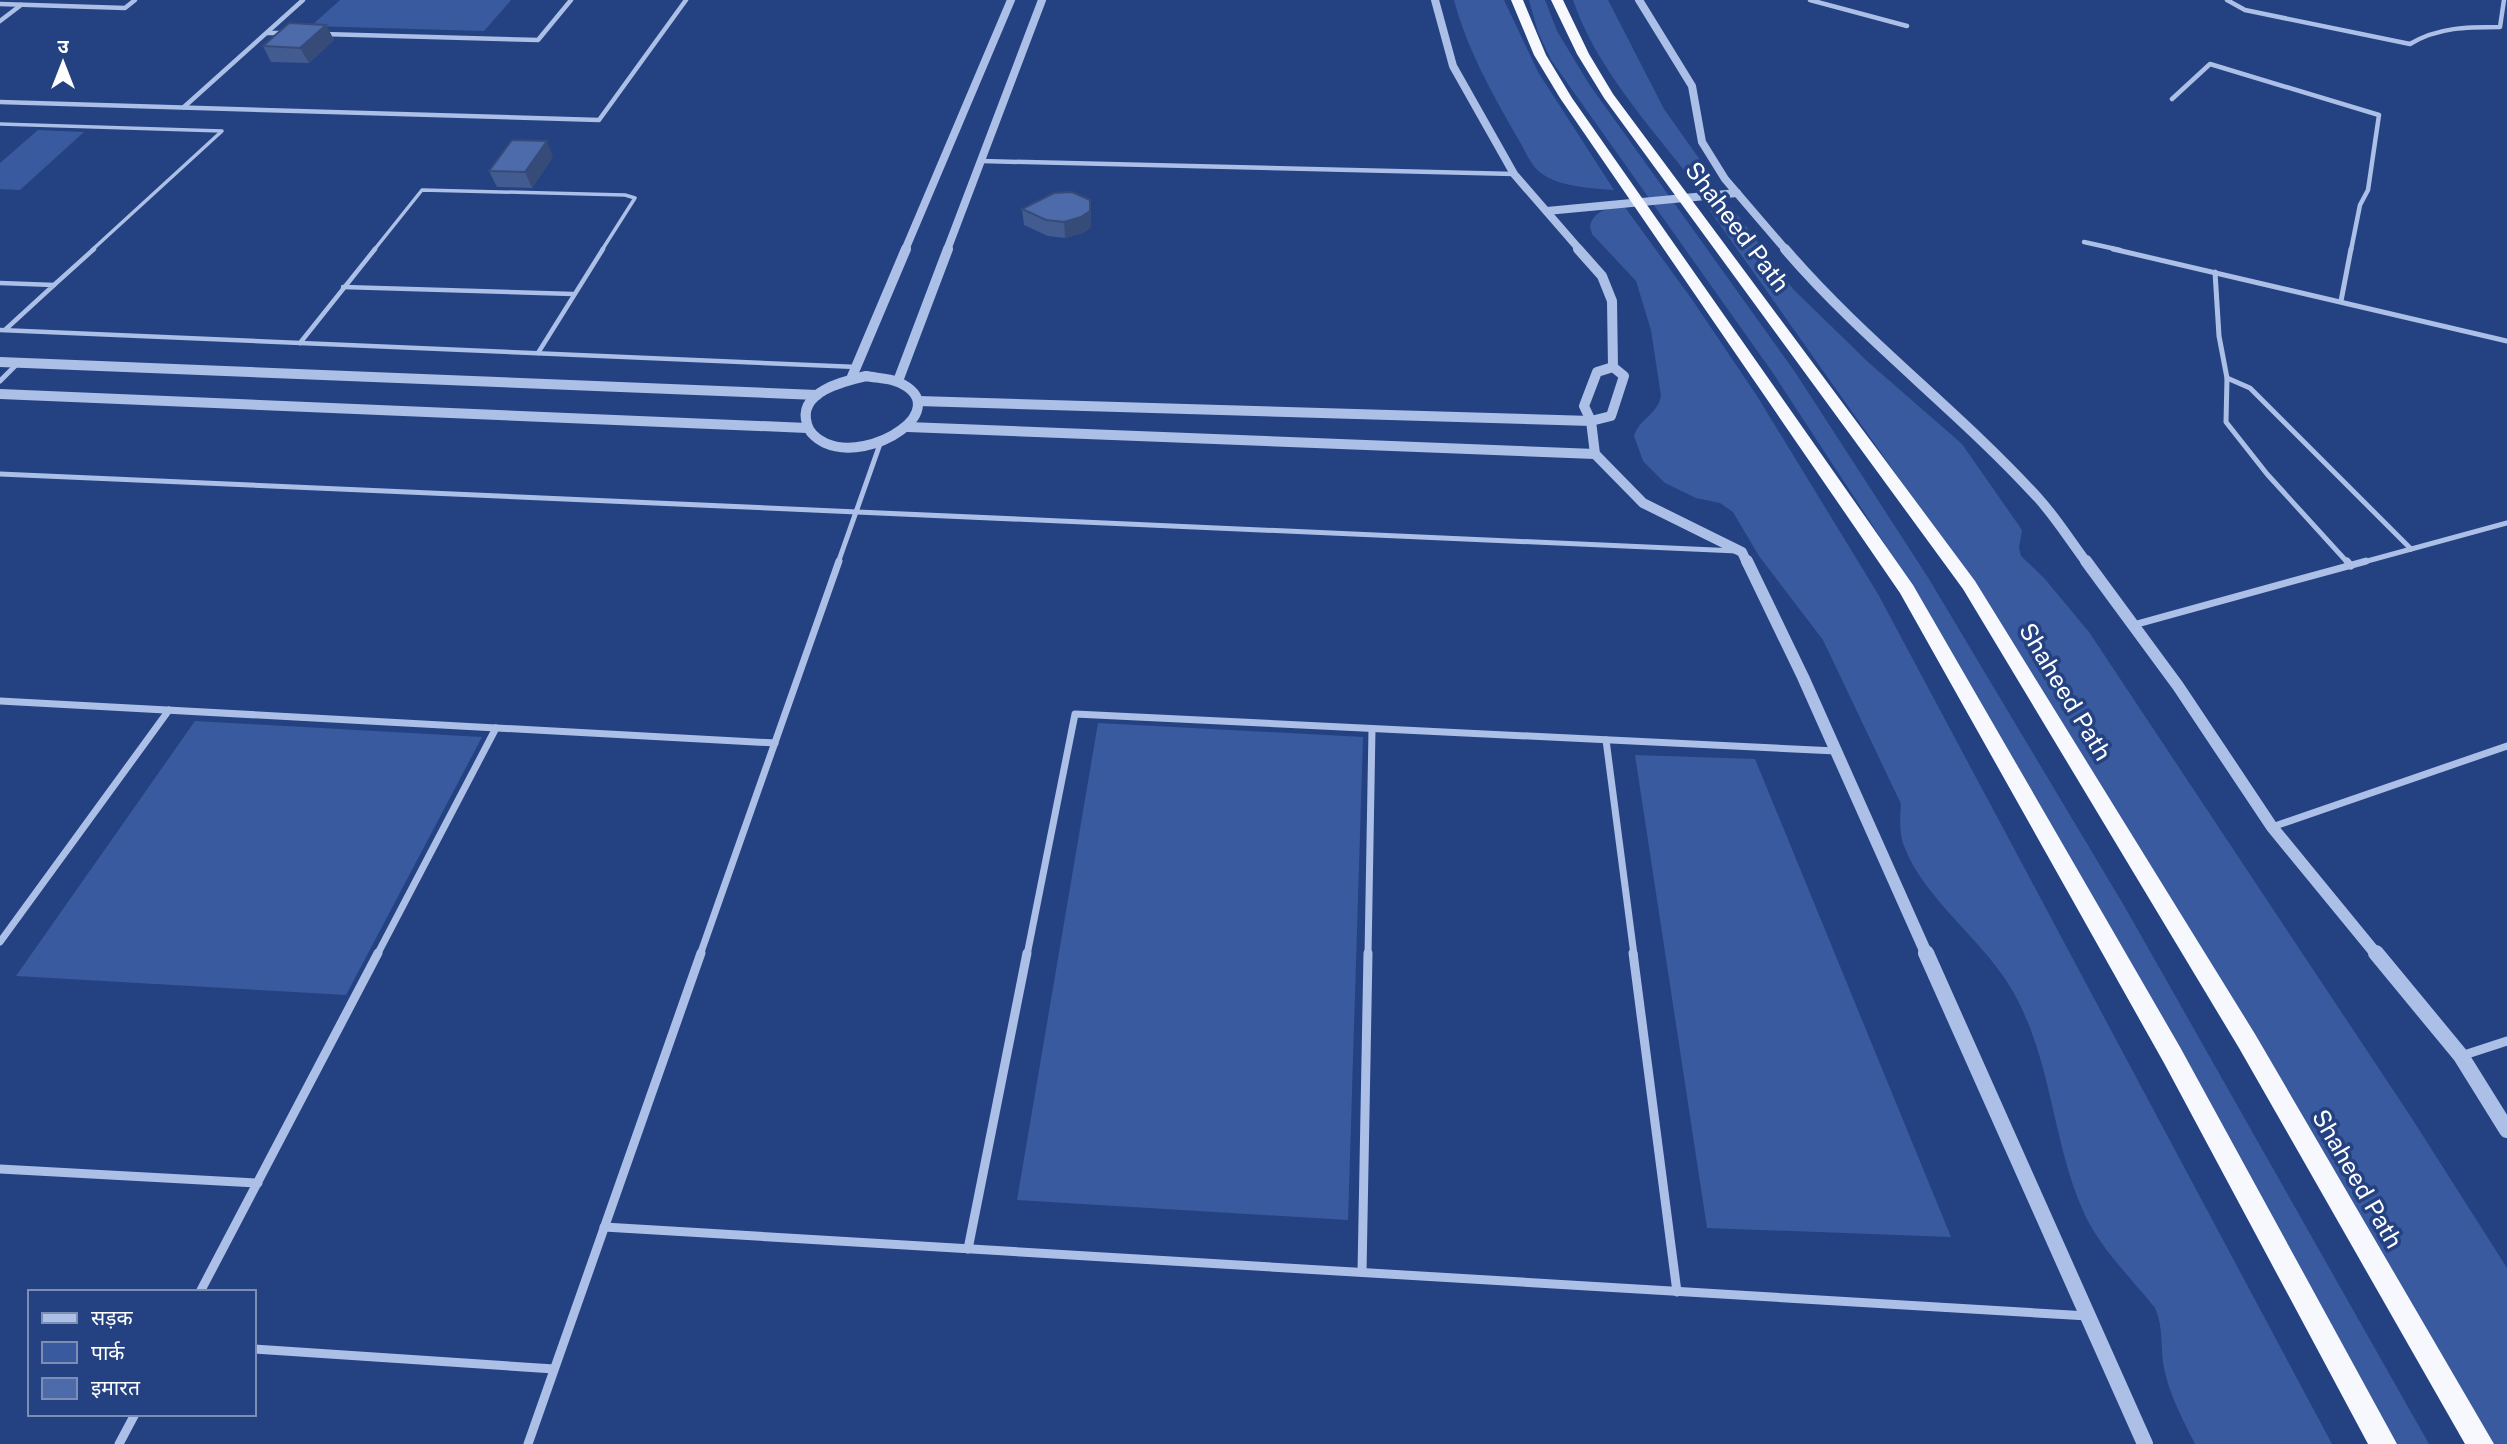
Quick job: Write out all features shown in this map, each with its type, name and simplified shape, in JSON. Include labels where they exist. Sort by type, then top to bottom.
[{"type":"highway","points":[[1517,0],[1540,55],[1628,189],[1907,589],[2172,1055],[2383,1444]]},
{"type":"highway","name":"Shaheed Path","points":[[1557,0],[1583,54],[1674,186],[1969,585],[2247,1041],[2480,1444]]},
{"type":"street","points":[[0,4],[125,8],[135,0]]},
{"type":"street","points":[[184,108],[303,0]]},
{"type":"street","points":[[321,34],[538,40],[571,0]]},
{"type":"street","points":[[0,102],[599,120],[686,0]]},
{"type":"street","points":[[851,379],[1011,0]]},
{"type":"street","points":[[898,382],[1042,0]]},
{"type":"street","points":[[918,401],[1591,421],[1611,416],[1623,376],[1613,367],[1612,301],[1602,276],[1514,174],[1453,66],[1435,0]]},
{"type":"street","points":[[1639,0],[1692,86],[1702,142],[1737,193],[1818,288],[1932,393],[2040,500],[2185,697],[2272,827],[2460,1056],[2507,1130]]},
{"type":"street","points":[[1811,0],[1907,26]]},
{"type":"street","points":[[2227,0],[2245,10],[2410,44],[2426,35],[2463,27],[2500,27],[2504,0]]},
{"type":"street","points":[[0,21],[21,5]]},
{"type":"street","points":[[267,33],[294,34]]},
{"type":"street","points":[[2172,99],[2210,64],[2379,115],[2368,190],[2360,205],[2341,301]]},
{"type":"street","points":[[982,161],[1514,174]]},
{"type":"street","points":[[1547,211],[1737,193]]},
{"type":"street","points":[[2084,242],[2507,341]]},
{"type":"street","points":[[2215,272],[2219,336],[2227,377],[2226,422],[2267,474],[2351,566]]},
{"type":"street","points":[[0,362],[817,395]]},
{"type":"street","points":[[0,381],[18,363]]},
{"type":"street","points":[[1613,367],[1597,372],[1584,406],[1591,421],[1595,454],[1643,503],[1742,552],[1836,751],[2145,1444]]},
{"type":"street","points":[[887,377],[898,382],[916,394],[919,406],[914,421],[880,443],[860,447],[835,446],[819,440],[807,428],[804,416],[811,401],[823,390],[851,379],[887,377]]},
{"type":"street","points":[[2227,377],[2250,388],[2411,549]]},
{"type":"street","points":[[0,394],[807,428]]},
{"type":"street","points":[[908,427],[1595,454]]},
{"type":"street","points":[[528,1444],[880,443]]},
{"type":"street","points":[[0,474],[1742,552]]},
{"type":"street","points":[[2133,625],[2507,523]]},
{"type":"street","points":[[0,701],[775,743]]},
{"type":"street","points":[[0,942],[169,710]]},
{"type":"street","points":[[968,1249],[1075,714],[1836,751]]},
{"type":"street","points":[[201,1290],[496,728]]},
{"type":"street","points":[[1362,1272],[1373,729]]},
{"type":"street","points":[[1606,740],[1677,1292]]},
{"type":"street","points":[[2272,827],[2507,746]]},
{"type":"street","points":[[2460,1056],[2507,1041]]},
{"type":"street","points":[[0,1169],[258,1183]]},
{"type":"street","points":[[604,1227],[2088,1316]]},
{"type":"street","points":[[256,1349],[554,1369]]},
{"type":"street","points":[[120,1444],[134,1416]]},
{"type":"lane","points":[[0,124],[222,131],[3,330]]},
{"type":"lane","points":[[300,343],[419,192],[427,188],[625,195],[635,198],[538,353]]},
{"type":"lane","points":[[0,283],[54,285]]},
{"type":"lane","points":[[343,287],[573,294]]},
{"type":"lane","points":[[3,330],[857,367]]},
{"type":"green space","points":[[340,0],[511,0],[484,31],[311,26]]},
{"type":"green space","points":[[1454,0],[1504,0],[1538,72],[1614,190],[1557,181],[1548,178],[1534,166],[1481,70]]},
{"type":"green space","points":[[1529,0],[1545,0],[1557,31],[1589,84],[1795,372],[1929,579],[2126,909],[2429,1444],[2396,1444],[1909,581],[1773,373],[1551,60],[1538,32]]},
{"type":"green space","points":[[1573,0],[1608,0],[1664,109],[1705,167],[1694,183],[1610,73],[1583,25]]},
{"type":"green space","points":[[38,130],[84,132],[20,190],[0,189],[0,163]]},
{"type":"green space","points":[[1701,198],[1718,201],[1733,209],[1793,289],[1868,362],[1962,444],[2022,530],[2019,548],[2021,556],[2044,578],[2089,632],[2411,1117],[2507,1268],[2507,1444],[2488,1444],[1944,542]]},
{"type":"green space","points":[[1624,206],[1691,298],[1757,396],[1878,594],[2332,1444],[2195,1444],[2166,1378],[2160,1323],[2155,1308],[2105,1247],[2081,1206],[2063,1151],[2034,1038],[2023,1011],[1998,968],[1938,901],[1913,865],[1901,836],[1901,804],[1823,640],[1759,556],[1733,512],[1720,503],[1696,498],[1665,483],[1643,461],[1634,436],[1661,396],[1651,330],[1636,281],[1592,234],[1590,226],[1599,213]]},
{"type":"green space","points":[[195,721],[482,737],[346,995],[16,976]]},
{"type":"green space","points":[[1098,723],[1363,737],[1348,1220],[1017,1200]]},
{"type":"green space","points":[[1635,755],[1755,759],[1951,1237],[1707,1228]]},
{"type":"building","points":[[289,23],[326,25],[300,48],[263,46]]},
{"type":"building","points":[[512,140],[547,141],[525,172],[489,171]]},
{"type":"building","points":[[1072,192],[1090,200],[1090,211],[1081,217],[1064,222],[1046,220],[1022,209],[1054,193]]}]
